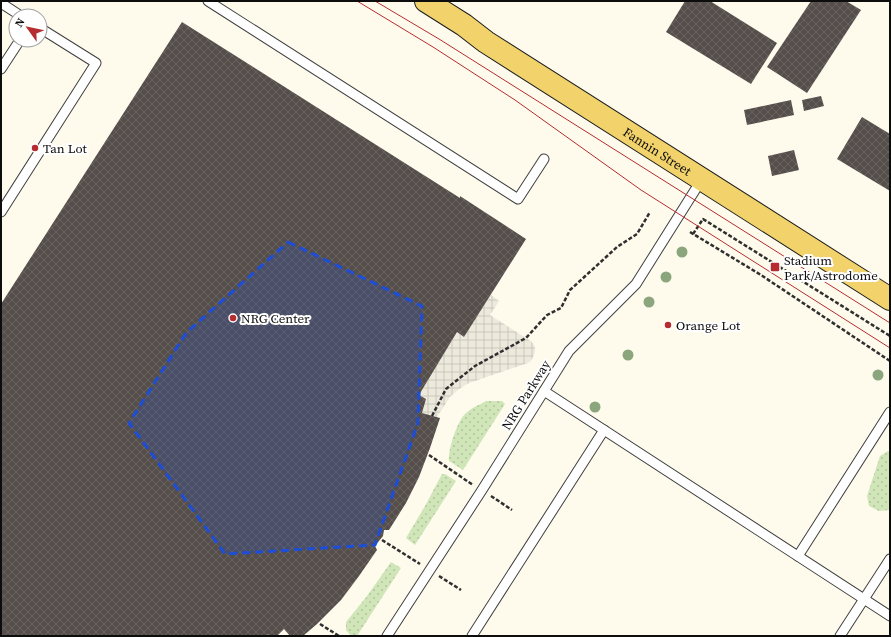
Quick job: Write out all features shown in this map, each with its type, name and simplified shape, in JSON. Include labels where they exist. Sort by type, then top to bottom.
[{"type":"main road","name":"Fannin Street","points":[[426,1],[464,25],[486,42],[890,299]]},
{"type":"lane","points":[[208,1],[518,199],[544,159]]},
{"type":"lane","points":[[1,212],[96,63],[48,33]]},
{"type":"lane","points":[[1,69],[15,48]]},
{"type":"lane","name":"NRG Parkway","points":[[387,636],[482,490],[569,351],[636,284],[702,179]]},
{"type":"lane","points":[[544,391],[890,616]]},
{"type":"lane","points":[[798,556],[890,412]]},
{"type":"lane","points":[[472,636],[604,430]]},
{"type":"lane","points":[[840,636],[890,560]]},
{"type":"path","points":[[432,416],[446,389],[474,366],[526,338],[547,315],[561,308],[570,290],[617,247],[637,234],[650,212]]},
{"type":"path","points":[[890,336],[703,219],[692,233],[761,275],[889,361],[890,357]]},
{"type":"path","points":[[429,455],[512,510]]},
{"type":"path","points":[[320,624],[339,636]]},
{"type":"highlighted area","points":[[288,242],[422,306],[418,423],[375,545],[225,554],[129,423],[186,333]]},
{"type":"green space","points":[[486,401],[502,401],[505,404],[463,470],[449,461],[454,436],[459,423],[465,414],[472,408]]},
{"type":"green space","points":[[888,451],[890,452],[890,510],[879,511],[869,506],[867,496],[880,456]]},
{"type":"green space","points":[[442,474],[445,474],[456,481],[415,545],[406,538]]},
{"type":"green space","points":[[391,562],[401,568],[357,636],[351,636],[346,630],[346,622]]},
{"type":"shaded area","points":[[491,295],[499,301],[490,315],[532,342],[535,347],[533,357],[530,362],[469,383],[459,389],[450,397],[437,417],[422,413],[426,399],[419,395],[457,332],[464,336]]},
{"type":"building","points":[[685,1],[710,1],[777,43],[751,84],[666,32]]},
{"type":"building","points":[[811,1],[846,1],[861,10],[807,93],[767,67]]},
{"type":"building","name":"NRG Center","points":[[182,22],[526,239],[464,337],[457,332],[419,395],[426,399],[422,413],[440,418],[419,477],[406,503],[389,530],[384,530],[383,536],[375,546],[377,550],[341,600],[303,636],[290,636],[284,629],[277,636],[269,636],[268,634],[267,636],[1,636],[1,304]]},
{"type":"building","points":[[821,96],[824,106],[804,111],[802,100]]},
{"type":"building","points":[[791,100],[794,115],[747,125],[744,110]]},
{"type":"building","points":[[862,117],[890,134],[890,191],[837,159]]},
{"type":"building","points":[[794,150],[799,170],[772,176],[768,156]]},
{"type":"tram line","points":[[357,1],[433,47],[515,100],[641,190],[890,348]]},
{"type":"tram line","points":[[375,1],[439,39],[890,323]]},
{"type":"place","name":"Tan Lot","points":[[35,148]]},
{"type":"place","name":"Stadium Park/Astrodome","points":[[775,267]]},
{"type":"place","name":"NRG Center","points":[[233,318]]},
{"type":"place","name":"Orange Lot","points":[[668,325]]}]
